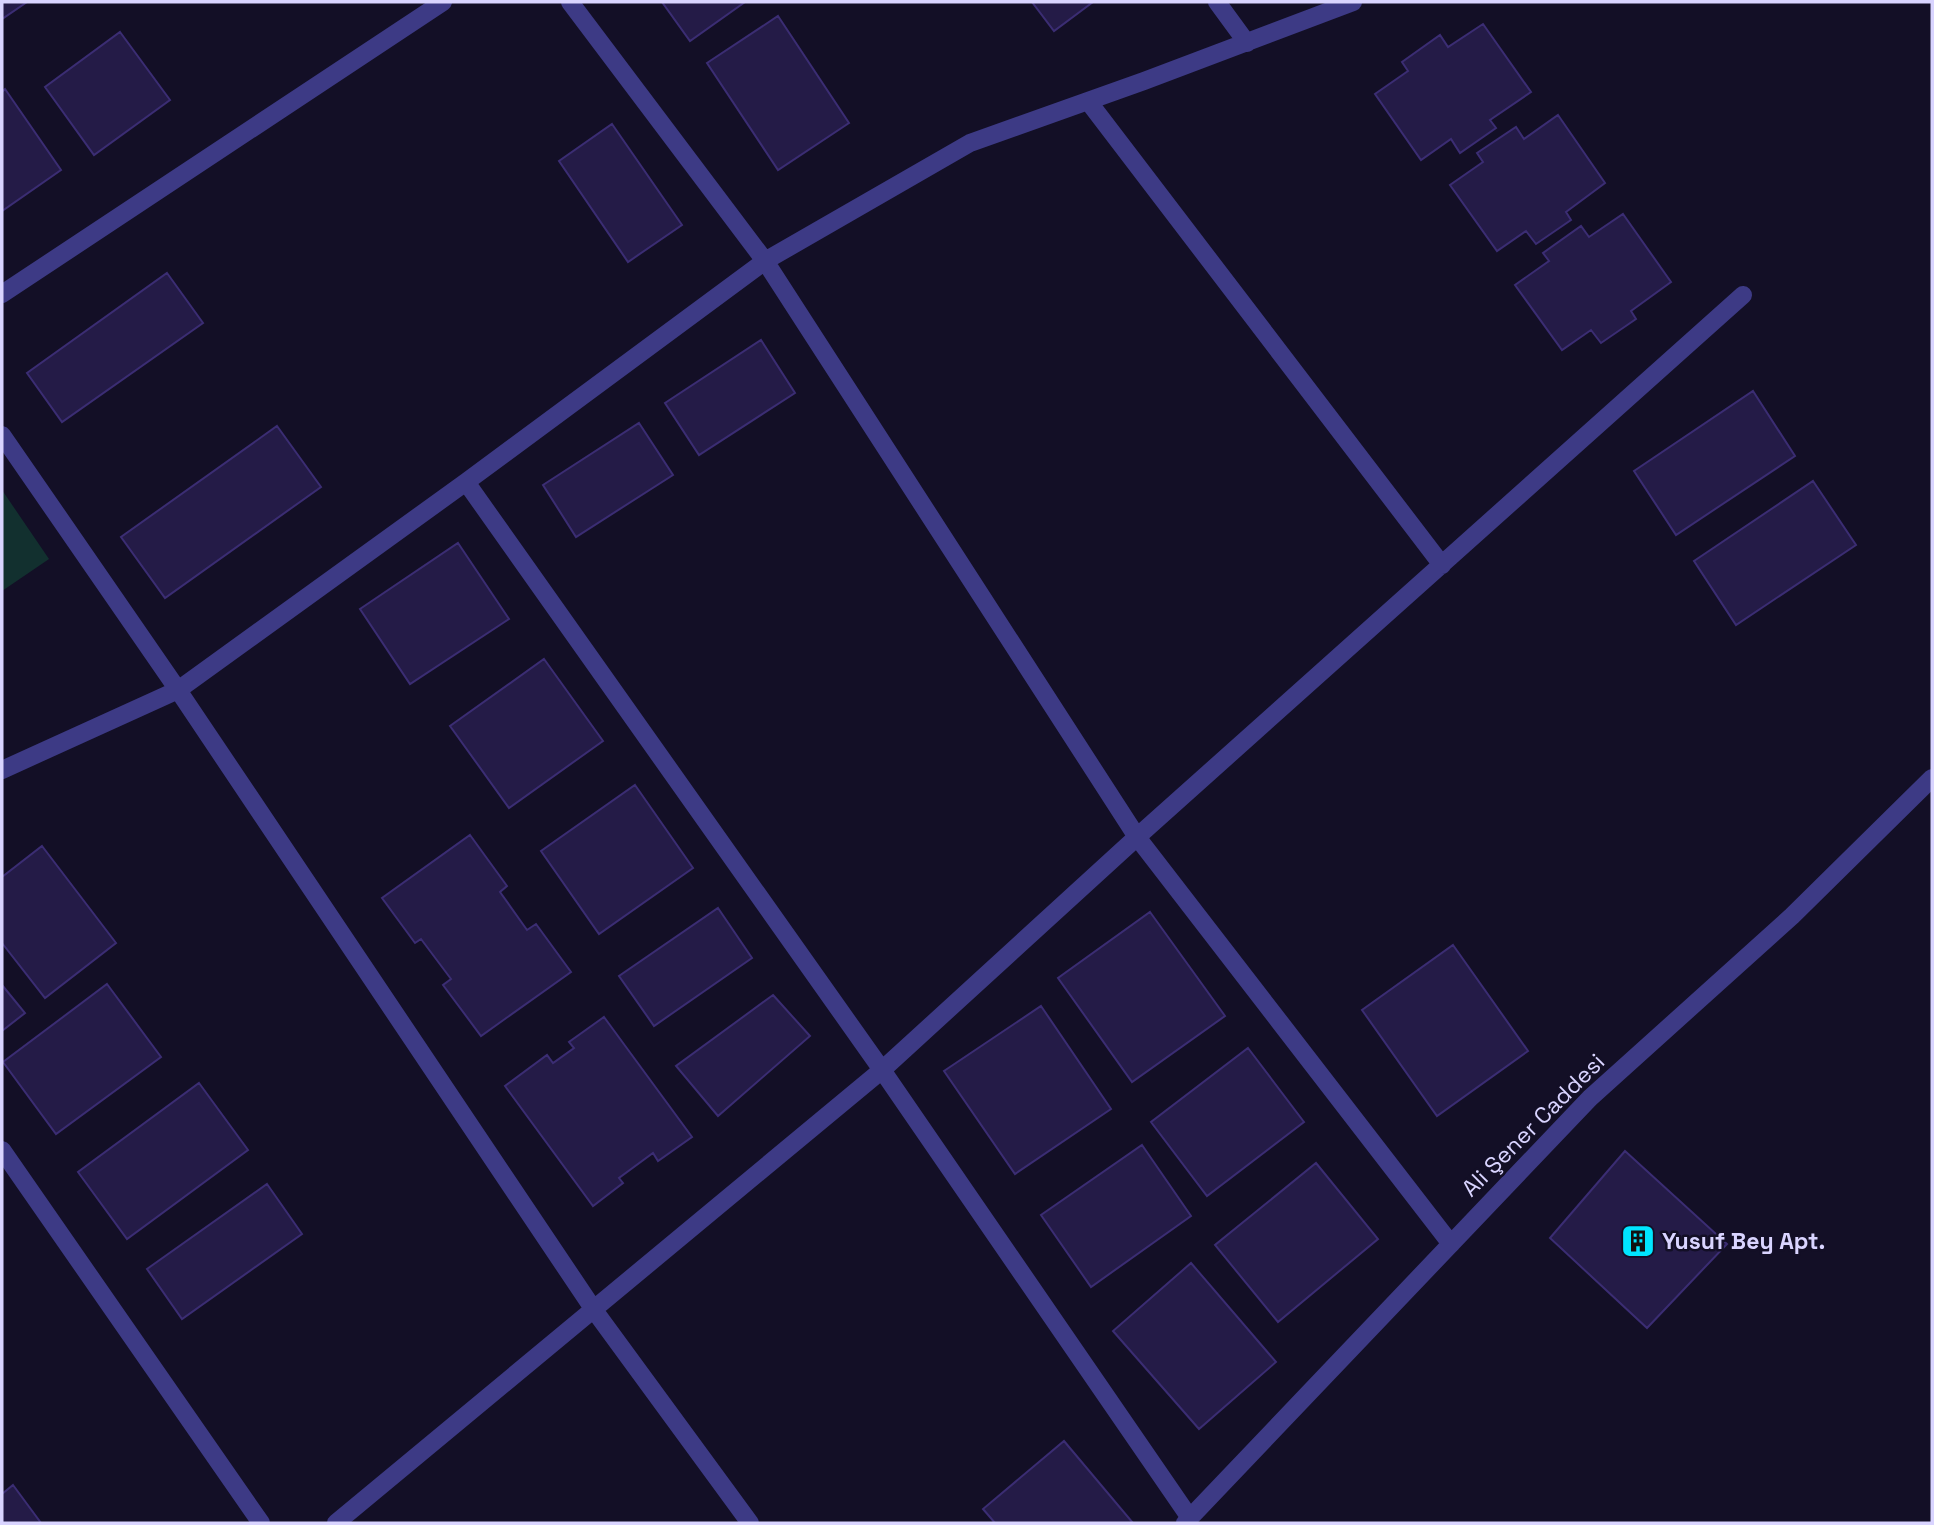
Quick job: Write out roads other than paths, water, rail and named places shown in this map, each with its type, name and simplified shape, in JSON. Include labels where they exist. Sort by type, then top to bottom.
[{"type":"street","points":[[2,294],[443,2]]},
{"type":"street","points":[[570,2],[765,261],[1137,837],[1451,1244]]},
{"type":"street","points":[[1217,2],[1247,43]]},
{"type":"street","points":[[2,770],[178,690],[765,261],[970,143],[1353,2]]},
{"type":"street","points":[[1088,101],[1442,565]]},
{"type":"street","points":[[335,1523],[883,1070],[1137,837],[1743,295]]},
{"type":"street","points":[[2,435],[178,690],[594,1310],[750,1523]]},
{"type":"street","points":[[466,482],[883,1070],[1187,1521]]},
{"type":"street","name":"Ali Şener Caddesi","points":[[1187,1521],[1590,1098],[1792,916],[1932,778]]},
{"type":"street","points":[[2,1150],[261,1523]]},
{"type":"place","name":"Yusuf Bey Apt.","points":[[1638,1241]]}]
